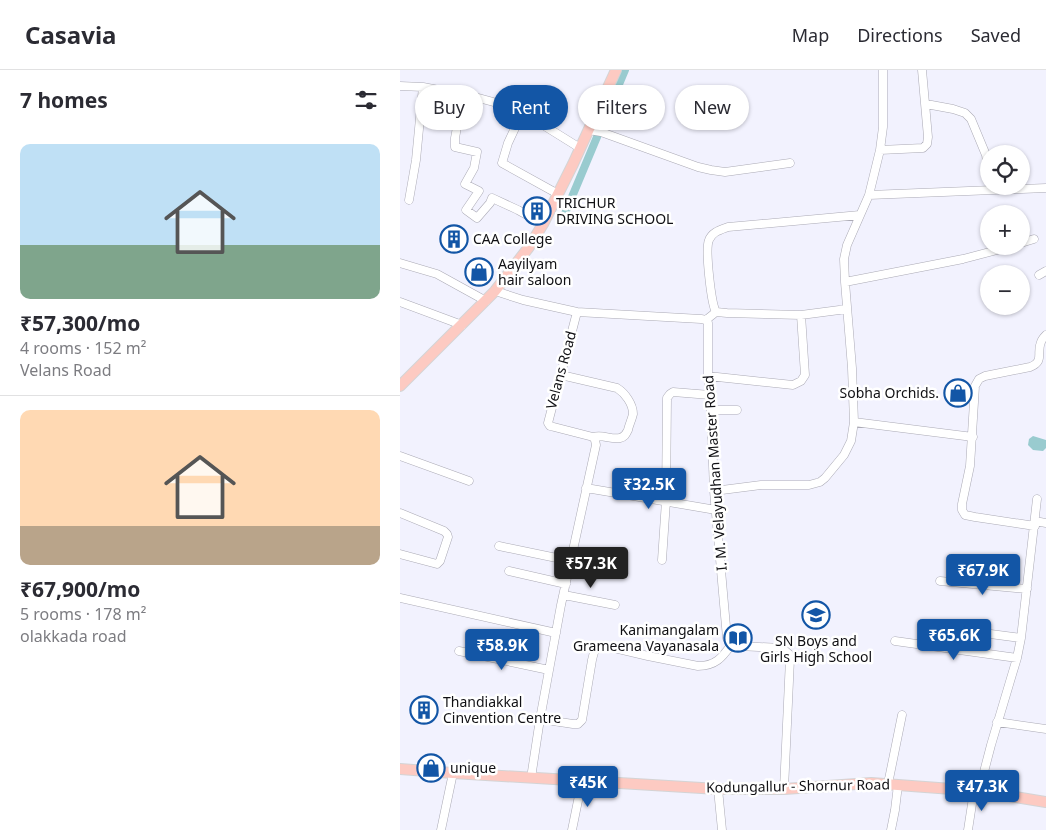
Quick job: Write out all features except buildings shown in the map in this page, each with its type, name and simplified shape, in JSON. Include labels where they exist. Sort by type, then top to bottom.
[{"type":"main road","points":[[400,386],[486,301],[529,247],[543,224],[580,148],[595,131],[616,70]]},
{"type":"main road","name":"Kodungallur - Shornur Road","points":[[400,769],[718,789],[784,789],[871,783],[893,784],[976,791],[1046,802]]},
{"type":"street","points":[[714,491],[761,485],[809,485],[820,482],[844,455],[851,441],[854,422],[852,368],[844,259],[847,245],[869,195],[880,150],[883,70]]},
{"type":"street","points":[[880,150],[923,148],[927,144],[926,104],[922,70]]},
{"type":"street","points":[[400,86],[415,87]]},
{"type":"street","points":[[483,100],[508,106],[535,120],[580,148]]},
{"type":"street","points":[[926,104],[965,113],[971,119],[982,145]]},
{"type":"street","points":[[409,200],[419,130]]},
{"type":"street","points":[[456,130],[455,147],[477,152],[474,168],[465,184],[543,224]]},
{"type":"street","points":[[514,130],[508,142],[502,163],[558,194]]},
{"type":"street","points":[[595,131],[698,167],[712,170],[725,172],[790,162]]},
{"type":"street","points":[[1030,188],[1046,188]]},
{"type":"street","points":[[869,195],[980,189]]},
{"type":"street","points":[[479,191],[466,210],[477,218],[490,203],[491,198]]},
{"type":"street","points":[[716,312],[712,300],[707,250],[708,240],[716,231],[728,227],[860,215]]},
{"type":"street","points":[[1030,240],[1034,239]]},
{"type":"street","points":[[845,282],[980,254]]},
{"type":"street","points":[[400,263],[437,274],[486,301]]},
{"type":"street","points":[[495,291],[523,300],[577,312],[706,320],[716,312],[801,315],[847,309]]},
{"type":"street","points":[[400,302],[462,325]]},
{"type":"street","name":"Velans Road","points":[[577,312],[548,423],[550,426],[593,437]]},
{"type":"street","points":[[708,376],[793,384],[801,381],[805,375],[801,315]]},
{"type":"street","name":"I. M. Velayudhan Master Road","points":[[706,320],[708,323],[708,376],[714,491],[727,638],[731,645]]},
{"type":"street","points":[[1046,335],[1040,343],[1040,360],[1036,365],[985,376],[979,379],[975,386],[970,466],[962,504],[962,510],[966,515],[1035,524],[1046,523]]},
{"type":"street","points":[[531,778],[556,633],[596,445],[593,437],[597,435],[619,439],[623,437],[627,433],[633,414],[623,392],[617,388],[561,375]]},
{"type":"street","points":[[662,560],[666,501],[668,398],[674,392],[710,395]]},
{"type":"street","points":[[711,410],[737,410]]},
{"type":"street","points":[[854,422],[972,437]]},
{"type":"street","points":[[400,456],[469,481]]},
{"type":"street","points":[[586,488],[716,510]]},
{"type":"street","points":[[968,830],[976,791],[1017,658],[1037,499]]},
{"type":"street","points":[[400,513],[444,531],[448,537],[440,561],[437,564],[400,554]]},
{"type":"street","points":[[499,546],[571,561]]},
{"type":"street","points":[[509,572],[566,584]]},
{"type":"street","points":[[940,581],[1027,589]]},
{"type":"street","points":[[564,595],[615,605]]},
{"type":"street","points":[[400,598],[556,633]]},
{"type":"street","points":[[922,625],[1021,638]]},
{"type":"street","points":[[895,642],[1017,658]]},
{"type":"street","points":[[540,719],[573,724],[578,724],[582,720],[592,660],[594,652],[598,648],[610,647],[698,666],[707,666],[714,663],[724,655],[731,645],[782,648],[789,654],[790,659],[784,789]]},
{"type":"street","points":[[459,651],[549,670]]},
{"type":"street","points":[[891,830],[895,810],[893,784],[902,715]]},
{"type":"street","points":[[997,722],[1046,729]]},
{"type":"street","points":[[441,830],[453,773]]},
{"type":"street","points":[[572,830],[582,781]]},
{"type":"street","points":[[718,789],[722,830]]},
{"type":"water","points":[[1033,436],[1046,440],[1046,448],[1043,451],[1033,450],[1028,445],[1029,439]]},
{"type":"waterway","points":[[564,216],[625,70]]},
{"type":"place","name":"TRICHUR DRIVING SCHOOL","points":[[537,211]]},
{"type":"place","name":"CAA College","points":[[454,239]]},
{"type":"place","name":"Aayilyam hair saloon","points":[[479,272]]},
{"type":"place","name":"Sobha Orchids.","points":[[958,393]]},
{"type":"place","name":"SN Boys and Girls High School","points":[[816,615]]},
{"type":"place","name":"Kanimangalam Grameena Vayanasala","points":[[738,638]]},
{"type":"place","name":"Thandiakkal Cinvention Centre","points":[[424,710]]},
{"type":"place","name":"unique","points":[[431,768]]}]
